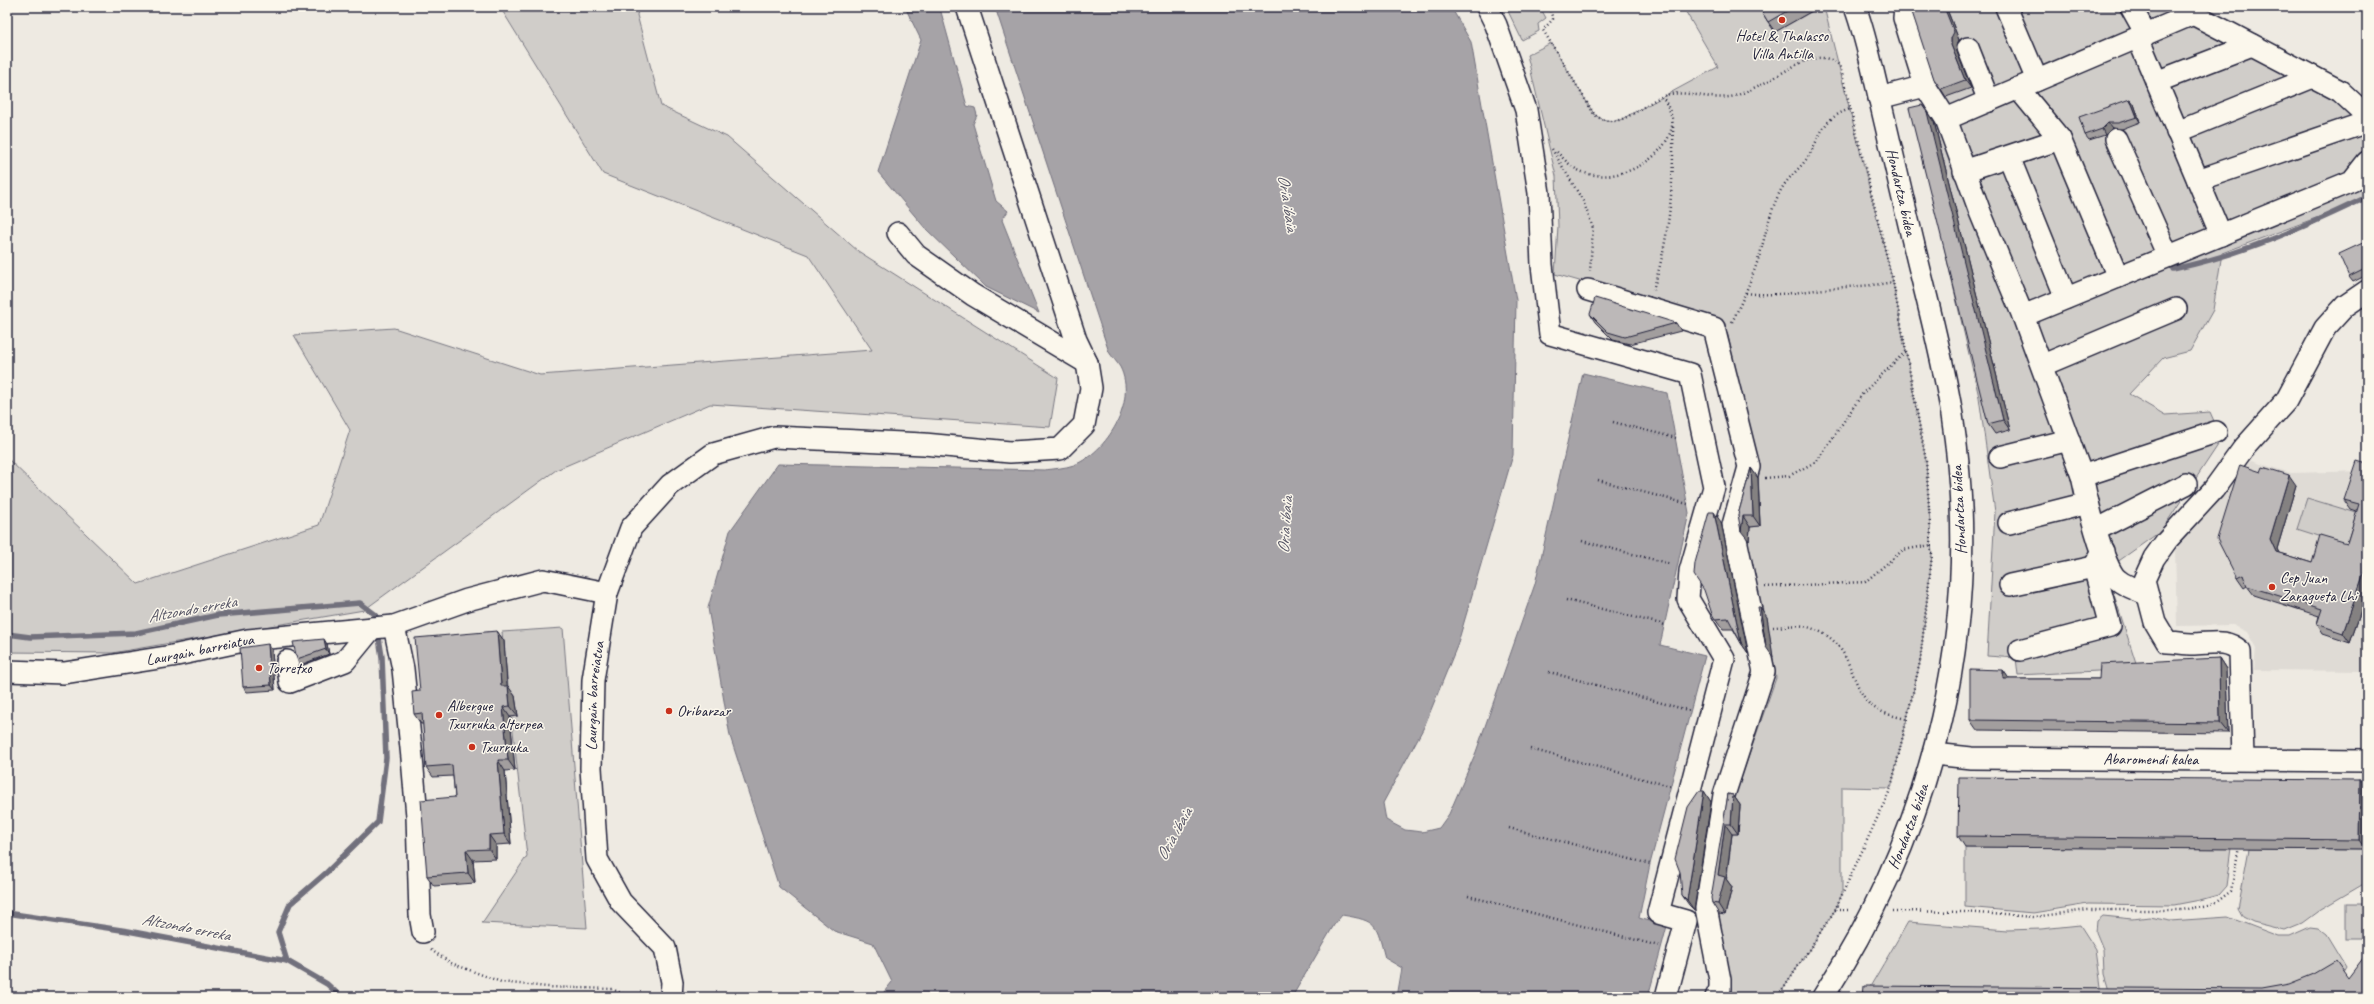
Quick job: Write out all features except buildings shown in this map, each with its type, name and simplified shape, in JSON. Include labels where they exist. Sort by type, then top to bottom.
[{"type":"street","points":[[607,593],[631,528],[670,485],[712,454],[774,437],[924,444],[1010,452],[1060,449],[1084,425],[1091,388],[1086,363],[1076,340],[967,7]]},
{"type":"street","points":[[1486,7],[1496,25],[1526,110],[1539,193],[1542,265],[1550,334],[1690,374],[1714,486],[1690,571],[1688,599],[1724,659],[1658,913],[1686,921],[1666,997]]},
{"type":"street","name":"Hondartza bidea","points":[[1823,997],[1874,910],[1900,853],[1934,754],[1950,685],[1958,629],[1962,570],[1960,485],[1952,415],[1940,356],[1880,98],[1861,24],[1855,7]]},
{"type":"street","points":[[1905,7],[1904,18],[1925,86],[1946,119],[1964,171],[2043,365],[2082,476],[2096,530],[2098,559],[2110,626],[2020,650]]},
{"type":"street","points":[[2006,7],[2037,80]]},
{"type":"street","points":[[2131,7],[2142,36],[2156,82],[2221,234]]},
{"type":"street","points":[[1946,119],[2142,36],[2172,16],[2188,11],[2340,91],[2367,116]]},
{"type":"street","points":[[2156,82],[2252,45]]},
{"type":"street","points":[[1968,48],[1989,101]]},
{"type":"street","points":[[2177,132],[2313,77]]},
{"type":"street","points":[[1880,98],[1925,86]]},
{"type":"street","points":[[2018,88],[2060,139],[2118,277]]},
{"type":"street","points":[[2198,180],[2367,122]]},
{"type":"street","points":[[1964,171],[2060,139]]},
{"type":"street","points":[[2116,139],[2168,256]]},
{"type":"street","points":[[2009,157],[2066,298]]},
{"type":"street","points":[[2023,316],[2352,181],[2367,162]]},
{"type":"street","points":[[898,233],[916,255],[973,295],[1086,363]]},
{"type":"street","points":[[1588,290],[1714,328],[1748,468],[1733,525],[1764,672],[1724,795],[1706,908],[1720,980],[1720,989],[1716,997]]},
{"type":"street","points":[[2242,759],[2240,651],[2235,646],[2225,642],[2192,644],[2167,642],[2155,622],[2144,580],[2154,558],[2286,401],[2325,328],[2345,306],[2367,292]]},
{"type":"street","points":[[2043,365],[2176,309]]},
{"type":"street","points":[[2082,476],[2216,432]]},
{"type":"street","points":[[2000,457],[2069,440]]},
{"type":"street","points":[[2096,530],[2186,484]]},
{"type":"street","points":[[2009,523],[2088,503]]},
{"type":"street","points":[[2098,559],[2117,580],[2148,595]]},
{"type":"street","points":[[2010,585],[2098,559]]},
{"type":"street","name":"Laurgain barreiatua","points":[[7,671],[64,673],[172,656],[248,640],[394,626],[467,600],[543,580],[607,593],[593,680],[591,768],[597,859],[621,902],[665,948],[672,982],[671,997]]},
{"type":"street","points":[[394,626],[403,669],[417,816],[420,915],[423,932]]},
{"type":"street","points":[[287,661],[290,682],[345,661],[372,628]]},
{"type":"street","name":"Abaromendi kalea","points":[[1934,754],[1970,758],[2367,761]]},
{"type":"path","points":[[1549,7],[1553,19],[1543,30],[1594,114],[1599,118],[1620,120],[1671,94],[1729,97],[1770,81],[1813,58],[1833,60],[1840,66],[1893,282],[1926,461],[1931,545],[1920,662],[1891,788],[1835,910],[1778,997]]},
{"type":"path","points":[[1648,308],[1658,275],[1670,218],[1674,164],[1673,125],[1669,109],[1663,97]]},
{"type":"path","points":[[1719,348],[1746,293],[1760,254],[1768,220],[1781,190],[1807,158],[1824,126],[1835,114],[1850,108]]},
{"type":"path","points":[[1529,131],[1578,170],[1602,176],[1628,171],[1649,160],[1663,147],[1673,125]]},
{"type":"path","points":[[1555,151],[1583,201],[1593,228],[1588,290]]},
{"type":"path","points":[[1746,293],[1766,295],[1797,294],[1834,288],[1873,286],[1893,282]]},
{"type":"path","points":[[1745,480],[1789,476],[1817,460],[1863,393],[1906,351]]},
{"type":"path","points":[[1613,422],[1676,438]]},
{"type":"path","points":[[1598,480],[1688,504]]},
{"type":"path","points":[[1582,541],[1678,566]]},
{"type":"path","points":[[1746,588],[1865,582],[1904,550],[1931,545]]},
{"type":"path","points":[[1566,600],[1665,625]]},
{"type":"path","points":[[1755,628],[1803,626],[1823,633],[1845,652],[1866,701],[1896,717],[1907,719]]},
{"type":"path","points":[[1549,672],[1691,711]]},
{"type":"path","points":[[1530,749],[1670,786]]},
{"type":"path","points":[[1509,828],[1650,864]]},
{"type":"path","points":[[1835,910],[1964,912],[2032,917],[2088,910],[2181,910],[2214,904],[2231,891],[2239,842]]},
{"type":"path","points":[[1468,896],[1662,946]]},
{"type":"path","points":[[423,932],[431,950],[442,958],[501,982],[547,987],[612,989],[622,996],[630,997]]},
{"type":"path","points":[[1444,993],[1461,997]]},
{"type":"shaded area","points":[[500,7],[639,7],[637,15],[661,106],[727,137],[858,251],[1058,378],[1050,427],[710,404],[556,470],[364,610],[112,653],[7,652],[7,458],[138,584],[319,525],[350,430],[294,335],[394,328],[540,375],[872,350],[808,255],[603,174]]},
{"type":"shaded area","points":[[1506,7],[1540,7],[1546,18],[1538,24],[1539,31],[1522,40]]},
{"type":"shaded area","points":[[1683,7],[1760,7],[1775,32],[1820,7],[1824,7],[1893,282],[1926,461],[1932,555],[1920,662],[1891,788],[1842,787],[1842,894],[1835,910],[1778,997],[1723,997],[1717,913],[1725,914],[1726,886],[1732,834],[1738,834],[1740,805],[1732,804],[1776,678],[1767,617],[1757,618],[1747,552],[1750,527],[1760,526],[1758,469],[1725,323],[1555,274],[1558,226],[1556,176],[1527,55],[1551,43],[1594,114],[1606,120],[1620,120],[1718,67]]},
{"type":"shaded area","points":[[1913,7],[2205,7],[2205,12],[2341,82],[2367,100],[2367,199],[2222,253],[2213,310],[2190,351],[2163,358],[2129,394],[2165,415],[2210,412],[2222,439],[2161,531],[2106,570],[2138,669],[2018,675],[2016,658],[1987,656],[1995,512],[1979,397],[1914,118],[1944,108],[1907,10]]},
{"type":"shaded area","name":"Cep Juan Zaragueta Lhi","points":[[2251,461],[2291,473],[2367,471],[2367,671],[2254,670],[2256,648],[2247,632],[2233,625],[2177,626],[2175,548]]},
{"type":"shaded area","points":[[2307,498],[2360,514],[2350,546],[2297,529]]},
{"type":"shaded area","points":[[563,628],[587,928],[482,923],[527,856],[502,632]]},
{"type":"shaded area","points":[[1965,847],[2231,848],[2226,886],[2218,895],[2174,905],[2088,904],[2033,913],[1965,907]]},
{"type":"shaded area","points":[[2249,849],[2367,850],[2367,882],[2321,909],[2302,923],[2285,930],[2253,922],[2243,917],[2238,908]]},
{"type":"shaded area","points":[[2346,904],[2367,904],[2367,939],[2346,939]]},
{"type":"shaded area","points":[[2103,916],[2133,919],[2149,917],[2170,921],[2228,917],[2278,936],[2290,936],[2310,927],[2318,928],[2326,934],[2346,967],[2343,972],[2296,994],[2111,997],[2104,974],[2103,949],[2096,932],[2097,921]]},
{"type":"shaded area","points":[[1908,922],[2007,930],[2041,929],[2080,925],[2096,950],[2102,994],[1864,997]]},
{"type":"water","points":[[905,7],[939,7],[967,106],[975,108],[977,115],[973,124],[996,201],[1008,211],[1002,220],[1039,313],[986,287],[925,228],[878,172],[921,40]]},
{"type":"water","name":"Oria ibaia","points":[[995,7],[1451,7],[1471,42],[1516,300],[1513,455],[1457,646],[1424,727],[1383,803],[1386,820],[1405,830],[1422,832],[1439,828],[1449,814],[1476,752],[1535,584],[1583,373],[1667,393],[1689,513],[1660,645],[1705,656],[1650,864],[1639,918],[1667,926],[1648,997],[1397,997],[1402,968],[1385,958],[1380,938],[1374,926],[1363,919],[1342,915],[1334,925],[1292,997],[880,997],[892,982],[873,943],[834,931],[779,887],[730,736],[708,608],[730,531],[778,464],[1044,470],[1063,468],[1074,465],[1098,449],[1108,438],[1122,410],[1125,395],[1125,381],[1120,367],[1109,352]]},
{"type":"waterway","points":[[2173,269],[2248,248],[2320,219],[2367,197]]},
{"type":"waterway","name":"Altzondo erreka","points":[[7,634],[30,637],[136,633],[218,615],[360,603],[376,615],[376,617]]},
{"type":"waterway","name":"Altzondo erreka","points":[[287,961],[278,932],[290,904],[327,872],[378,822],[386,758],[382,657],[379,638]]},
{"type":"waterway","name":"Altzondo erreka","points":[[7,913],[128,931],[287,961],[327,984],[341,997]]},
{"type":"place","name":"Hotel & Thalasso Villa Antilla","points":[[1782,20]]},
{"type":"place","name":"Cep Juan Zaragueta Lhi","points":[[2272,587]]},
{"type":"place","name":"Torretxo","points":[[259,668]]},
{"type":"place","name":"Oribarzar","points":[[669,711]]},
{"type":"place","name":"Albergue Txurruka alterpea","points":[[439,715]]},
{"type":"place","name":"Txurruka","points":[[472,747]]}]
